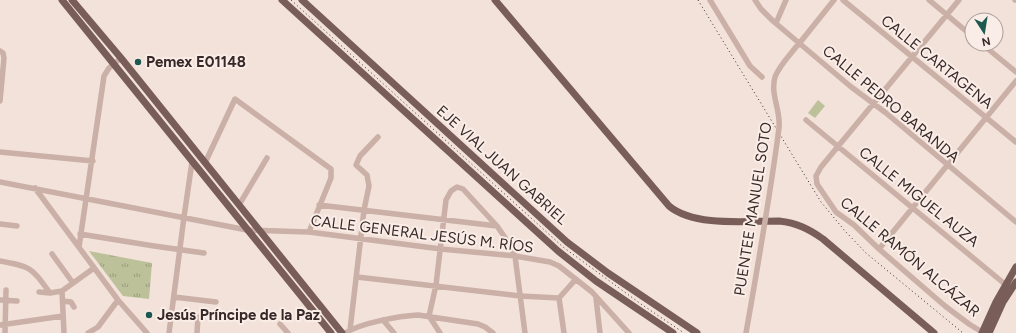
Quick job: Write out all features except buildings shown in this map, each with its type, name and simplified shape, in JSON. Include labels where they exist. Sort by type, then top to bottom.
[{"type":"main road","points":[[62,0],[331,333]]},
{"type":"main road","points":[[73,0],[260,231],[346,332]]},
{"type":"main road","name":"EJE VIAL JUAN GABRIEL","points":[[282,0],[558,251],[596,281],[673,333]]},
{"type":"main road","name":"EJE VIAL JUAN GABRIEL","points":[[302,0],[567,242],[608,273],[696,333]]},
{"type":"main road","points":[[495,0],[669,206],[685,216],[708,220],[779,221],[790,222],[805,227],[829,244],[934,333]]},
{"type":"main road","points":[[1011,289],[1016,268]]},
{"type":"main road","points":[[985,333],[1016,282]]},
{"type":"street","points":[[710,0],[750,66],[762,77]]},
{"type":"street","name":"CALLE PEDRO BARANDA","points":[[755,0],[797,45],[872,103],[1016,222]]},
{"type":"street","points":[[776,23],[786,0]]},
{"type":"street","name":"PUENTEE MANUEL SOTO","points":[[746,333],[766,220],[779,127],[779,115],[774,91],[775,79],[778,71],[797,45],[834,0]]},
{"type":"street","name":"CALLE CARTAGENA","points":[[843,0],[1016,142]]},
{"type":"street","points":[[928,0],[964,30]]},
{"type":"street","points":[[837,147],[959,0]]},
{"type":"street","points":[[0,101],[4,58],[1,52]]},
{"type":"street","points":[[992,52],[1016,72]]},
{"type":"street","points":[[79,247],[93,161],[104,76],[109,68],[121,58]]},
{"type":"street","points":[[879,249],[1016,81]]},
{"type":"street","points":[[205,163],[234,99],[329,167],[332,172],[331,178],[309,232]]},
{"type":"street","name":"CALLE MIGUEL AUZA","points":[[806,120],[1011,289]]},
{"type":"street","points":[[378,137],[360,156],[356,165],[368,175],[369,180],[364,210],[357,277],[346,332],[383,320],[409,316],[429,316],[478,324],[493,333]]},
{"type":"street","name":"CALLE RAMÓN ALCÁZAR","points":[[837,147],[821,167],[816,176],[817,184],[836,212],[854,225],[879,249],[945,306],[969,324],[985,333]]},
{"type":"street","points":[[0,152],[93,161]]},
{"type":"street","points":[[239,205],[267,158]]},
{"type":"street","points":[[169,333],[192,162]]},
{"type":"street","name":"CALLE GENERAL JESÚS M. RÍOS","points":[[0,182],[247,230],[309,232],[441,249],[515,256],[555,264],[563,268],[596,297],[629,333]]},
{"type":"street","points":[[440,333],[429,316],[436,285],[443,220],[448,195],[453,188],[457,187],[463,190],[497,226],[508,242],[515,256],[525,333]]},
{"type":"street","points":[[35,188],[118,300],[147,333]]},
{"type":"street","points":[[320,206],[497,226]]},
{"type":"street","points":[[0,224],[17,226]]},
{"type":"street","points":[[80,234],[204,253]]},
{"type":"street","points":[[52,254],[73,283]]},
{"type":"street","points":[[0,261],[30,268],[50,293]]},
{"type":"street","points":[[39,292],[50,293],[62,291],[94,268]]},
{"type":"street","points":[[357,277],[436,285],[520,296],[559,298]]},
{"type":"street","points":[[564,333],[559,298],[576,279]]},
{"type":"street","points":[[6,290],[3,300],[3,325],[6,333]]},
{"type":"street","points":[[62,291],[64,333]]},
{"type":"street","points":[[174,297],[216,302]]},
{"type":"street","points":[[596,297],[600,333]]},
{"type":"street","points":[[3,300],[17,302]]},
{"type":"street","points":[[88,333],[98,327],[118,300]]},
{"type":"street","points":[[63,301],[71,302],[74,308]]},
{"type":"street","points":[[3,325],[63,316]]},
{"type":"street","points":[[197,333],[198,317]]},
{"type":"street","points":[[383,320],[394,333]]},
{"type":"street","points":[[280,324],[288,333]]},
{"type":"green space","points":[[818,100],[825,106],[815,118],[808,113]]},
{"type":"green space","points":[[89,251],[152,263],[149,299],[123,296]]},
{"type":"railway","points":[[291,0],[563,247],[641,304],[684,333]]},
{"type":"railway","points":[[698,0],[821,202],[866,253],[963,333]]},
{"type":"place","name":"Pemex E01148","points":[[138,62]]},
{"type":"place","name":"Jesús Príncipe de la Paz","points":[[149,315]]}]
